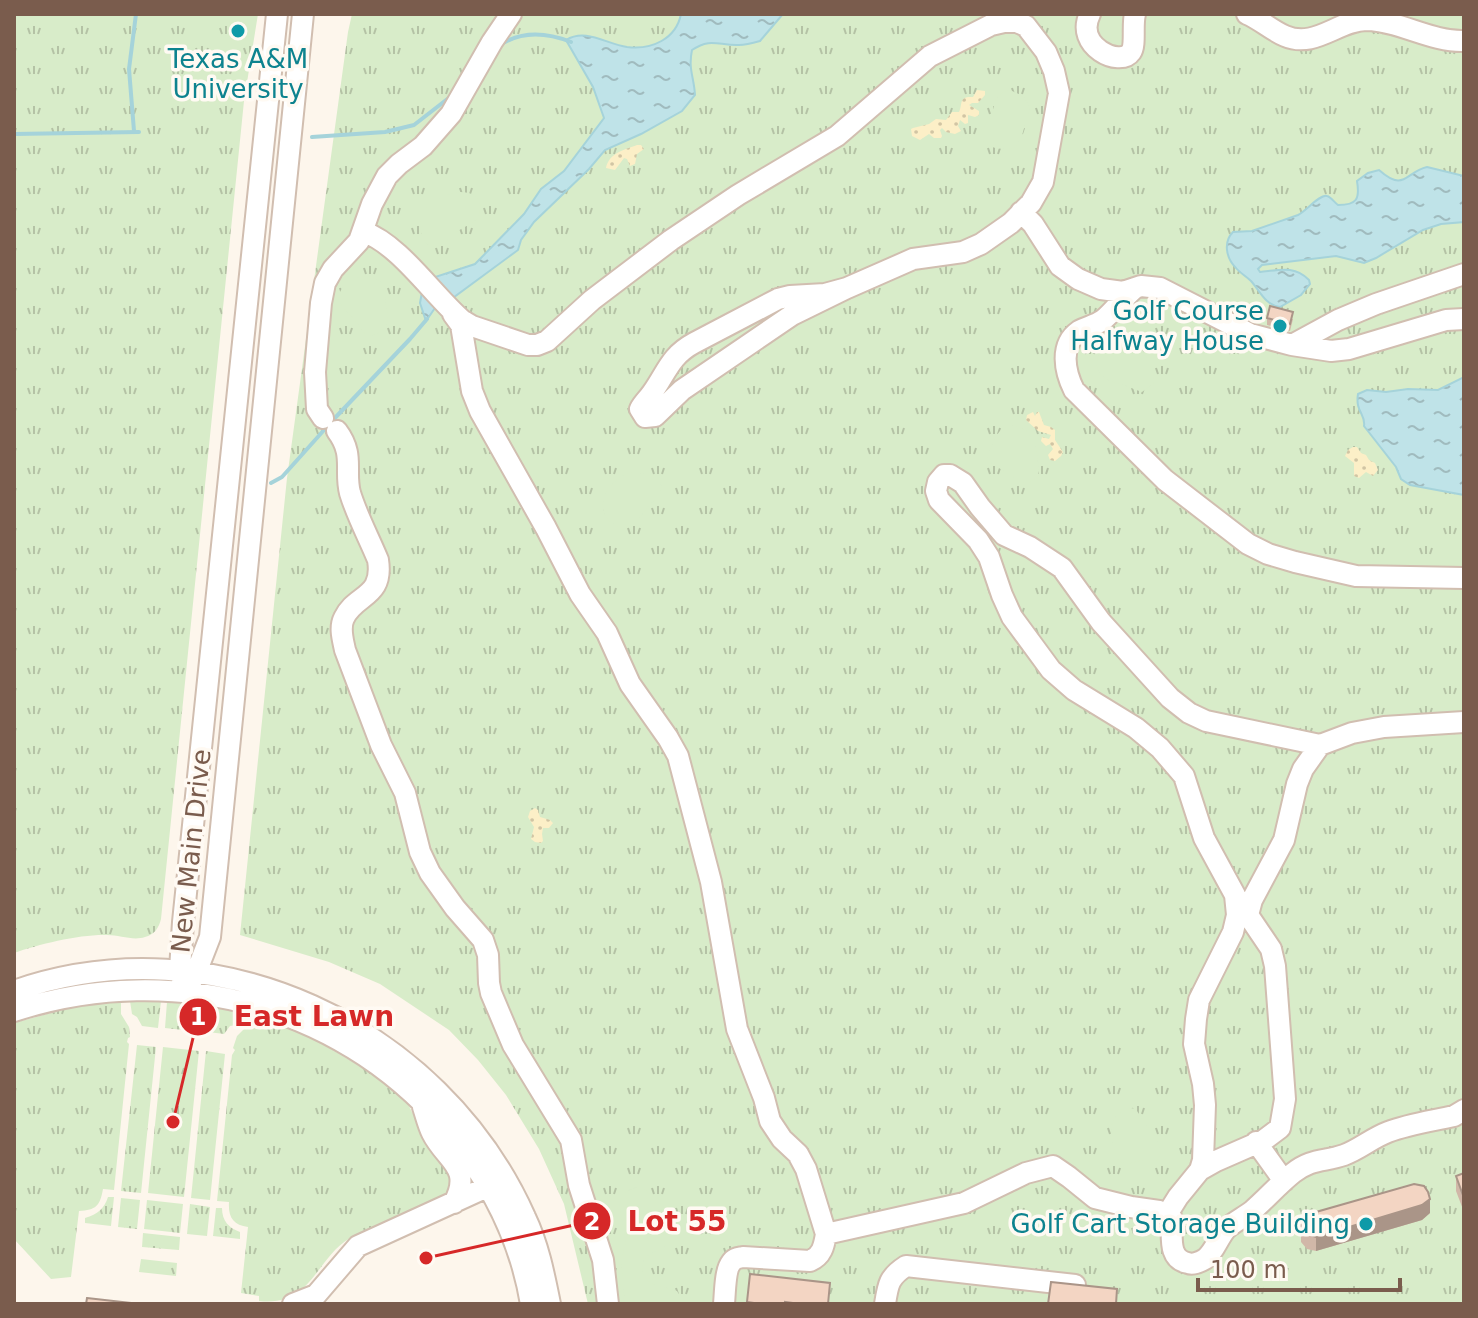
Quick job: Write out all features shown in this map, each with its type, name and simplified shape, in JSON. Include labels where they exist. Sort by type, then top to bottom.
[{"type":"street","name":"New Main Drive","points":[[185,992],[188,972],[183,922],[277,14]]},
{"type":"street","name":"New Main Drive","points":[[188,972],[210,937],[303,14]]},
{"type":"street","points":[[511,14],[451,114],[423,146],[399,164],[382,184],[359,241],[333,269],[325,283],[315,372],[317,409],[343,440],[348,456],[350,493],[380,571],[376,584],[344,618],[342,635],[345,650],[381,745],[405,793],[420,852],[446,896],[483,940],[488,955],[491,993],[506,1031],[571,1140],[579,1185],[603,1260],[608,1304]]},
{"type":"street","points":[[1090,14],[1085,24],[1090,42],[1111,57],[1121,58],[1133,48],[1135,14]]},
{"type":"street","points":[[1247,14],[1285,37],[1301,41],[1316,38],[1352,21],[1369,20],[1445,40],[1464,41]]},
{"type":"street","points":[[451,311],[472,326],[515,341],[528,345],[547,341],[592,300],[671,240],[738,195],[837,136],[930,56],[991,25],[1017,22],[1026,26],[1046,52],[1059,93],[1043,182],[1031,203],[1011,223],[981,244],[963,252],[913,259],[792,315],[682,390],[655,416],[645,417],[641,413],[643,403],[683,349],[778,299],[825,294],[847,288]]},
{"type":"street","points":[[1021,212],[1033,224],[1060,266],[1078,279],[1101,289],[1123,292],[1141,286],[1160,288],[1250,334],[1281,344],[1331,351],[1349,349],[1446,320],[1464,319]]},
{"type":"street","points":[[364,232],[384,243],[418,275],[461,325],[472,391],[480,411],[580,594],[607,633],[630,684],[678,756],[711,882],[737,1029],[770,1121],[782,1139],[798,1154],[806,1169],[826,1234],[821,1252],[810,1261],[737,1258],[730,1263],[728,1270],[724,1304]]},
{"type":"street","points":[[1292,345],[1376,304],[1464,274]]},
{"type":"street","points":[[1135,288],[1102,321],[1077,333],[1064,360],[1074,390],[1165,480],[1248,544],[1268,554],[1356,576],[1464,578]]},
{"type":"street","points":[[248,292],[275,293]]},
{"type":"street","points":[[1200,1170],[1205,1105],[1194,1044],[1196,1019],[1199,1000],[1233,932],[1237,915],[1235,895],[1204,838],[1184,776],[1160,748],[1136,728],[1074,690],[1051,670],[1012,617],[989,557],[978,540],[939,500],[936,491],[938,482],[944,475],[950,475],[963,483],[1004,535],[1030,547],[1062,568],[1101,622],[1170,698],[1189,713],[1206,721],[1320,745],[1352,733],[1384,727],[1464,722]]},
{"type":"street","points":[[214,628],[241,630]]},
{"type":"street","points":[[1168,1213],[1200,1170],[1264,1140],[1280,1128],[1285,1099],[1275,966],[1271,949],[1248,915],[1284,840],[1300,776],[1320,745]]},
{"type":"street","points":[[144,969],[169,952],[183,922]]},
{"type":"street","points":[[210,937],[215,959],[232,979]]},
{"type":"street","points":[[14,991],[73,976],[144,969],[188,972],[275,990],[350,1024],[421,1074],[457,1110],[485,1146],[531,1304]]},
{"type":"street","points":[[14,1011],[46,1001],[98,993],[125,990],[185,992],[272,1010],[335,1038],[366,1056],[421,1100],[497,1183],[533,1235],[550,1304]]},
{"type":"street","points":[[421,1100],[432,1134],[458,1171],[462,1183],[454,1203]]},
{"type":"street","points":[[826,1234],[964,1203],[1026,1173],[1053,1166],[1095,1198],[1168,1213],[1173,1224],[1173,1250],[1180,1261],[1190,1264],[1202,1261],[1209,1255],[1226,1229],[1307,1163],[1337,1158],[1386,1133],[1454,1116],[1464,1110]]},
{"type":"street","points":[[1256,1142],[1284,1181]]},
{"type":"street","points":[[293,1304],[316,1295],[358,1246],[497,1183]]},
{"type":"street","points":[[885,1304],[892,1275],[906,1266],[1089,1286]]},
{"type":"green space","points":[[14,14],[258,14],[244,101],[161,919],[153,933],[140,938],[85,936],[14,953]]},
{"type":"green space","points":[[352,14],[1464,14],[1464,1304],[588,1304],[564,1204],[539,1149],[506,1095],[478,1060],[449,1030],[380,984],[329,962],[240,935],[287,478]]},
{"type":"green space","points":[[1010,90],[1023,96],[1030,107],[1021,139],[1014,148],[1001,149],[985,144],[981,130],[997,98]]},
{"type":"green space","points":[[460,192],[478,199],[480,208],[477,219],[443,244],[428,244],[420,228],[425,209],[432,202]]},
{"type":"green space","points":[[369,276],[385,287],[388,316],[384,329],[374,335],[364,333],[338,299],[349,282]]},
{"type":"green space","points":[[1127,335],[1142,349],[1154,378],[1153,384],[1142,392],[1104,378],[1098,370],[1100,350],[1120,336]]},
{"type":"green space","points":[[1012,425],[1029,433],[1034,444],[1038,476],[1029,483],[1013,477],[987,459],[999,433]]},
{"type":"green space","points":[[633,472],[657,478],[661,491],[634,523],[619,527],[607,518],[603,504],[608,489]]},
{"type":"green space","points":[[121,1001],[121,1014],[129,1027],[130,1037],[127,1042],[114,1190],[103,1189],[96,1206],[79,1211],[71,1277],[51,1279],[14,1239],[14,1023],[69,1008]]},
{"type":"green space","points":[[130,1001],[161,1001],[158,1028],[142,1026],[132,1014]]},
{"type":"green space","points":[[167,1002],[204,1006],[201,1032],[165,1028]]},
{"type":"green space","points":[[211,1006],[241,1013],[236,1025],[230,1026],[224,1034],[208,1032]]},
{"type":"green space","points":[[248,1015],[294,1030],[321,1043],[371,1073],[399,1095],[408,1104],[425,1138],[454,1179],[448,1197],[352,1242],[350,1238],[338,1247],[302,1289],[291,1297],[277,1301],[259,1301],[259,1296],[241,1293],[248,1227],[232,1219],[229,1202],[217,1201],[233,1048],[237,1036],[246,1027]]},
{"type":"green space","points":[[137,1045],[156,1047],[141,1193],[121,1191]]},
{"type":"green space","points":[[163,1047],[199,1051],[184,1197],[148,1193]]},
{"type":"green space","points":[[206,1051],[225,1054],[210,1200],[191,1198]]},
{"type":"green space","points":[[1132,1108],[1159,1143],[1161,1155],[1155,1162],[1143,1160],[1127,1164],[1117,1158],[1111,1127],[1117,1115]]},
{"type":"green space","points":[[637,1187],[651,1195],[672,1225],[674,1235],[667,1245],[644,1261],[644,1275],[654,1285],[677,1291],[685,1304],[625,1304],[621,1261],[626,1242],[619,1204],[627,1191]]},
{"type":"green space","points":[[108,1197],[114,1197],[111,1226],[85,1223],[85,1218],[100,1210]]},
{"type":"green space","points":[[121,1198],[140,1200],[137,1229],[118,1227]]},
{"type":"green space","points":[[147,1200],[183,1204],[180,1233],[144,1229]]},
{"type":"green space","points":[[190,1204],[210,1207],[207,1236],[187,1234]]},
{"type":"green space","points":[[216,1208],[222,1208],[229,1226],[240,1232],[240,1239],[213,1236]]},
{"type":"green space","points":[[143,1233],[180,1237],[179,1250],[142,1247]]},
{"type":"green space","points":[[141,1259],[177,1263],[176,1276],[139,1272]]},
{"type":"sand","points":[[977,90],[985,91],[985,95],[978,103],[969,105],[979,111],[979,115],[968,115],[968,123],[965,124],[960,120],[958,126],[961,131],[955,134],[942,128],[941,138],[929,134],[920,140],[912,136],[911,129],[936,119],[946,120],[952,112],[959,112],[963,99],[973,97]]},
{"type":"sand","points":[[637,145],[644,149],[637,154],[635,164],[630,166],[624,158],[615,170],[606,168],[614,155]]},
{"type":"sand","points":[[1033,412],[1035,416],[1039,412],[1044,425],[1055,430],[1055,440],[1063,452],[1055,461],[1050,460],[1048,455],[1053,449],[1050,444],[1046,446],[1041,441],[1042,437],[1049,439],[1051,435],[1038,431],[1026,420],[1027,415]]},
{"type":"sand","points":[[1353,447],[1375,463],[1378,470],[1373,476],[1366,472],[1359,478],[1354,476],[1354,463],[1345,456]]},
{"type":"sand","points":[[535,808],[540,817],[553,823],[549,828],[543,828],[541,843],[531,839],[534,827],[528,817]]},
{"type":"water","points":[[681,14],[783,14],[760,41],[742,45],[710,43],[692,50],[695,95],[682,111],[605,150],[534,222],[518,250],[450,300],[437,305],[426,321],[420,303],[422,292],[432,278],[475,264],[524,214],[541,189],[564,171],[604,118],[593,87],[566,40],[589,36],[627,47],[645,47],[668,36]]},
{"type":"water","points":[[1427,167],[1464,176],[1464,222],[1441,224],[1423,230],[1364,263],[1336,256],[1262,265],[1258,269],[1260,272],[1292,270],[1309,280],[1310,284],[1301,295],[1280,307],[1267,301],[1230,260],[1227,245],[1233,232],[1252,231],[1298,215],[1324,196],[1330,197],[1338,205],[1349,204],[1356,200],[1357,181],[1368,173],[1379,170],[1394,180],[1400,180]]},
{"type":"water","points":[[1464,377],[1464,495],[1410,485],[1401,479],[1396,467],[1364,426],[1358,394],[1367,390],[1438,390]]},
{"type":"building","points":[[1270,306],[1293,312],[1290,324],[1267,318]]},
{"type":"building","points":[[1464,1173],[1464,1198],[1456,1176]]},
{"type":"building","points":[[1414,1184],[1424,1186],[1428,1192],[1430,1199],[1422,1205],[1316,1237],[1301,1228],[1302,1219],[1309,1214]]},
{"type":"building","points":[[750,1274],[830,1283],[828,1304],[747,1302]]},
{"type":"building","points":[[1051,1282],[1117,1289],[1116,1304],[1048,1304]]},
{"type":"building","points":[[87,1298],[140,1304],[86,1304]]},
{"type":"waterway","points":[[134,131],[129,69],[136,14]]},
{"type":"waterway","points":[[503,43],[536,35],[571,42]]},
{"type":"waterway","points":[[312,137],[385,132],[414,125],[450,97]]},
{"type":"waterway","points":[[14,134],[139,132]]},
{"type":"waterway","points":[[271,483],[282,477],[427,319]]},
{"type":"place","name":"Texas A&M University","points":[[238,31]]},
{"type":"place","name":"Golf Course Halfway House","points":[[1280,326]]},
{"type":"place","name":"East Lawn","points":[[173,1122]]},
{"type":"place","name":"Golf Cart Storage Building","points":[[1366,1224]]},
{"type":"place","name":"Lot 55","points":[[426,1258]]}]
